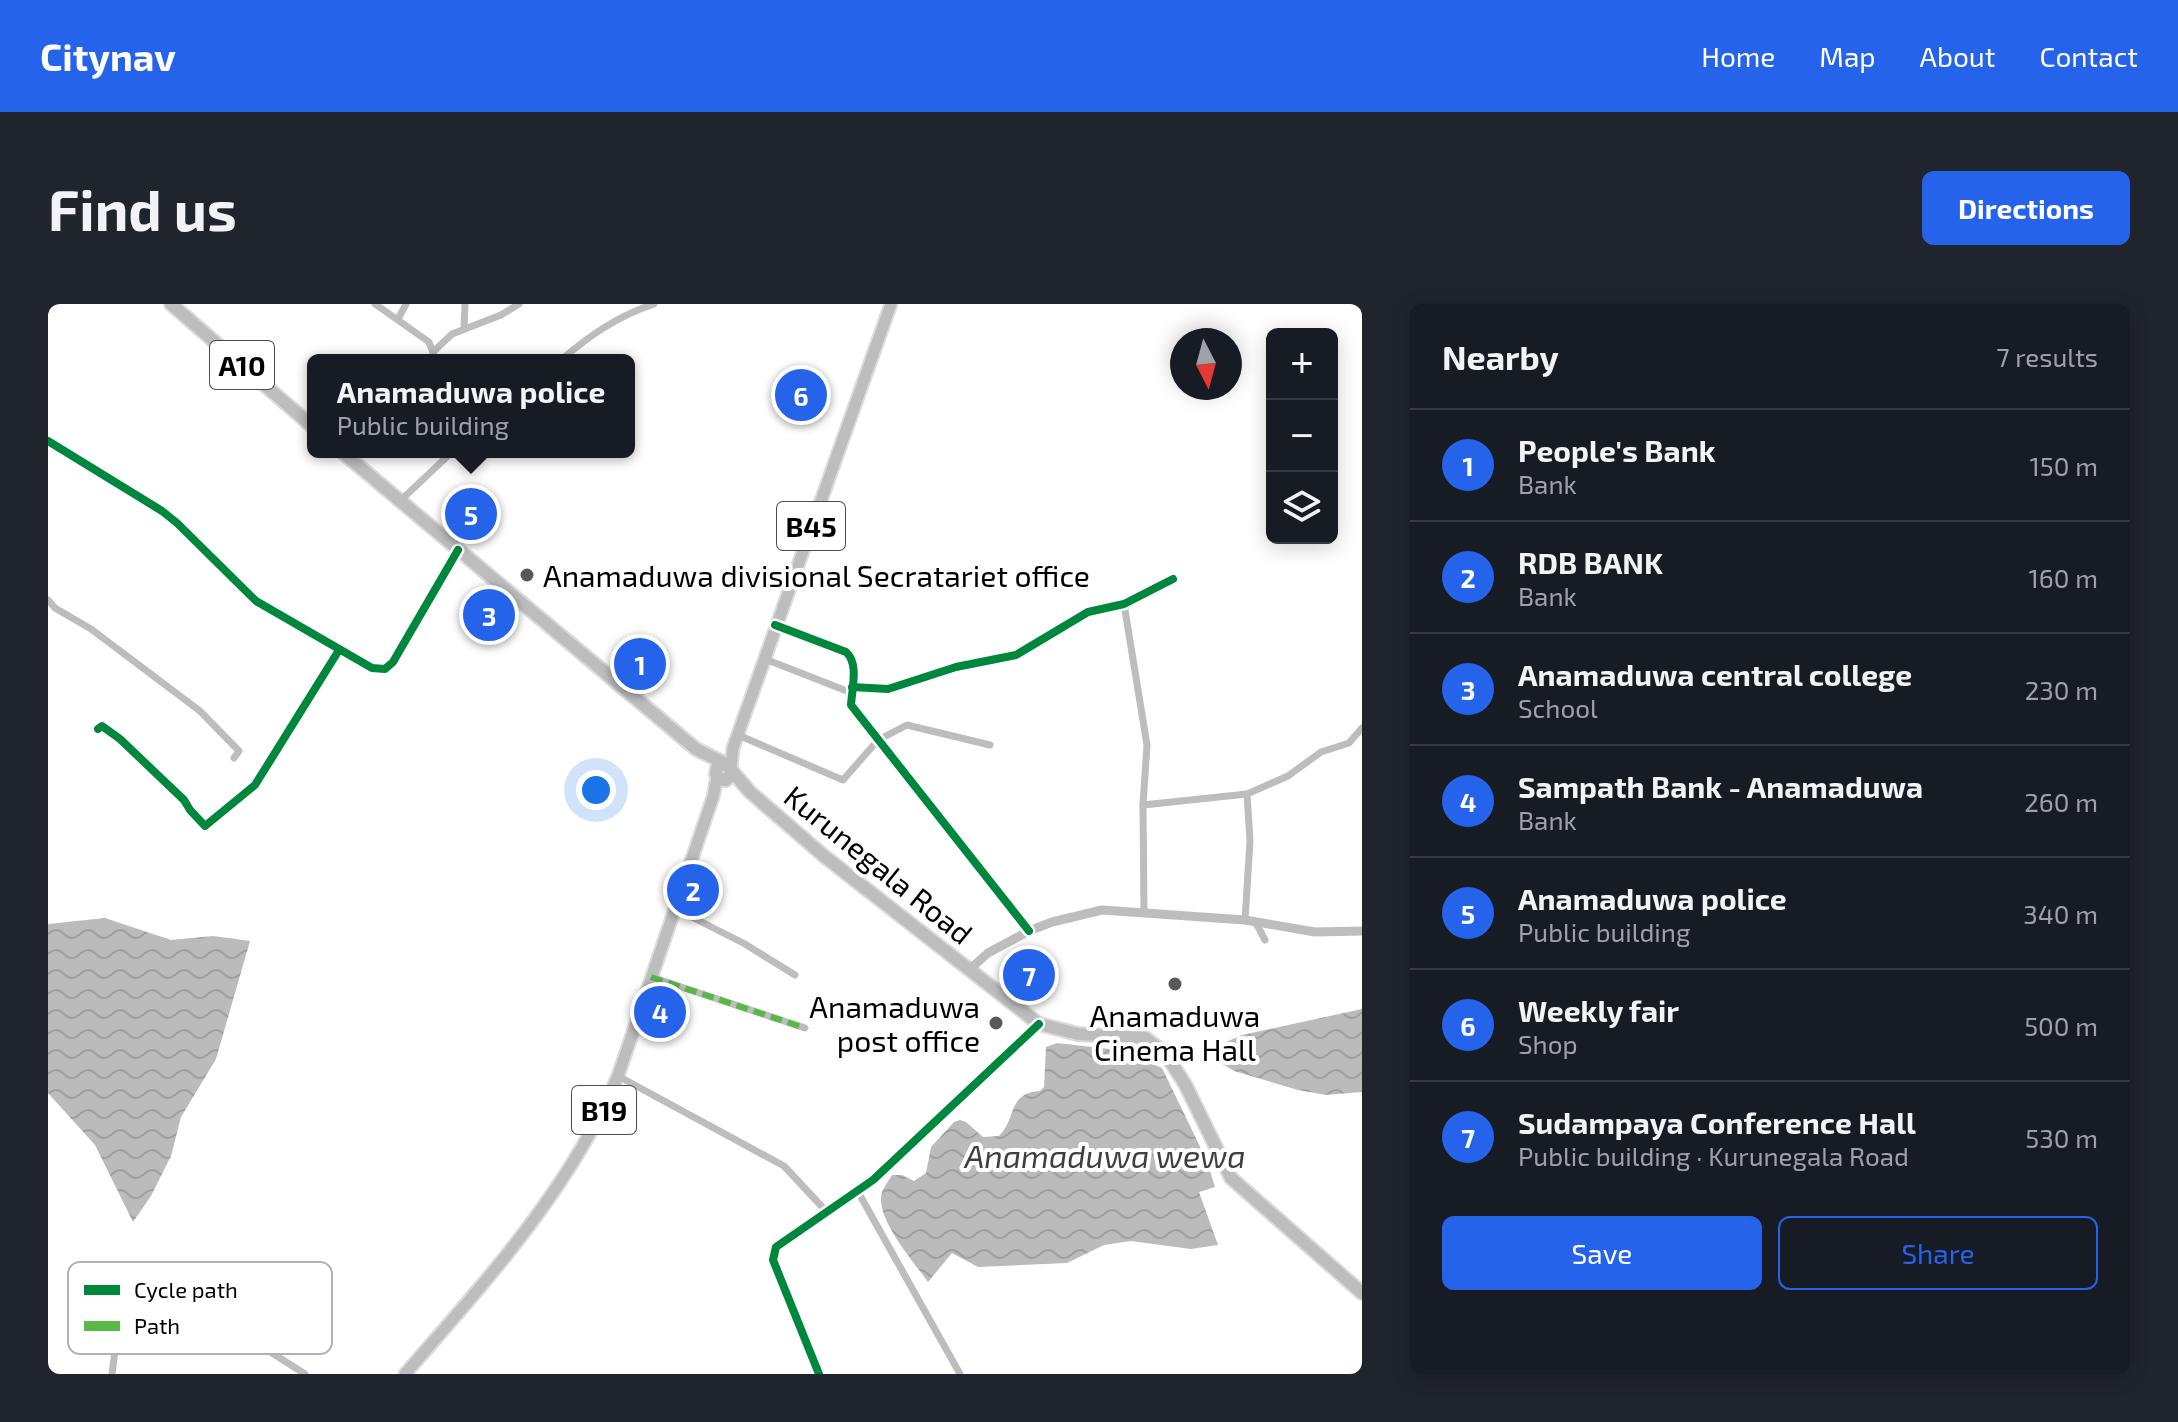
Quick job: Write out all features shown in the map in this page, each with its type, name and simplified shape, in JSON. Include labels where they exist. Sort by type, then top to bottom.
[{"type":"highway","name":"A10","points":[[174,305],[307,422]]},
{"type":"highway","name":"Kurunegala Road","points":[[349,458],[824,856],[1039,1024],[1078,1034],[1145,1038],[1165,1053],[1185,1084],[1231,1178],[1362,1293]]},
{"type":"main road","name":"B45","points":[[724,772],[891,304]]},
{"type":"main road","name":"B19","points":[[405,1374],[535,1218],[580,1152],[605,1108],[724,772]]},
{"type":"street","points":[[375,304],[429,342],[434,354]]},
{"type":"street","points":[[398,319],[406,304]]},
{"type":"street","points":[[464,329],[465,304]]},
{"type":"street","points":[[437,354],[452,334],[501,315],[519,304]]},
{"type":"street","points":[[568,354],[592,333],[654,304]]},
{"type":"street","points":[[48,441],[162,511],[256,601],[372,668],[385,669],[393,662],[458,550]]},
{"type":"street","points":[[400,501],[446,458]]},
{"type":"street","points":[[765,659],[852,690],[888,689],[956,667],[1016,655],[1088,612],[1124,604],[1173,579]]},
{"type":"street","points":[[48,600],[200,711],[239,751],[234,758]]},
{"type":"street","points":[[1124,604],[1147,745],[1143,805],[1144,912]]},
{"type":"street","points":[[775,625],[846,652],[851,657],[851,705],[1029,931]]},
{"type":"street","points":[[98,729],[102,726],[120,739],[184,800],[205,826],[255,785],[339,650]]},
{"type":"street","points":[[738,735],[843,780],[878,740],[907,725],[990,745]]},
{"type":"street","points":[[1143,805],[1247,794],[1288,776],[1321,752],[1349,743],[1362,728]]},
{"type":"street","points":[[1247,794],[1251,921],[1265,940]]},
{"type":"street","points":[[674,907],[745,944],[795,975]]},
{"type":"street","points":[[969,970],[988,953],[1029,931],[1102,910],[1251,921],[1315,932],[1362,931]]},
{"type":"street","points":[[651,977],[805,1028]]},
{"type":"street","points":[[819,1374],[773,1260],[773,1251],[779,1243],[873,1180],[1039,1024]]},
{"type":"street","points":[[618,1076],[784,1166],[826,1211]]},
{"type":"street","points":[[857,1190],[960,1374]]},
{"type":"street","points":[[112,1374],[115,1354]]},
{"type":"street","points":[[273,1354],[305,1374]]},
{"type":"water","points":[[105,918],[171,940],[213,936],[250,941],[216,1059],[181,1117],[171,1156],[151,1196],[133,1222],[95,1145],[48,1093],[48,924]]},
{"type":"water","points":[[1362,1009],[1362,1092],[1326,1095],[1298,1090],[1234,1071],[1221,1063],[1215,1051],[1242,1035]]},
{"type":"water","name":"Anamaduwa wewa","points":[[1057,1043],[1118,1050],[1162,1068],[1207,1161],[1215,1187],[1199,1192],[1218,1245],[1191,1249],[1131,1241],[1104,1245],[1067,1263],[978,1267],[952,1253],[928,1282],[886,1219],[881,1198],[885,1186],[892,1175],[902,1175],[914,1181],[926,1173],[931,1147],[954,1122],[966,1122],[983,1137],[999,1136],[1017,1101],[1044,1087],[1046,1047]]},
{"type":"marked path","points":[[651,977],[805,1028]]},
{"type":"cycle path","points":[[48,441],[162,511],[256,601],[372,668],[385,669],[393,662],[458,550]]},
{"type":"cycle path","points":[[852,687],[888,689],[956,667],[1016,655],[1088,612],[1124,604],[1173,579]]},
{"type":"cycle path","points":[[775,625],[846,652],[854,677],[851,705],[1029,931]]},
{"type":"cycle path","points":[[98,729],[102,726],[120,739],[184,800],[205,826],[255,785],[339,650]]},
{"type":"cycle path","points":[[819,1374],[773,1260],[776,1247],[873,1180],[1039,1024]]},
{"type":"place","name":"Weekly fair","points":[[801,395]]},
{"type":"place","name":"Anamaduwa police","points":[[471,514]]},
{"type":"place","name":"Anamaduwa divisional Secratariet office","points":[[527,575]]},
{"type":"place","name":"Anamaduwa central college","points":[[489,615]]},
{"type":"place","name":"People's Bank","points":[[640,664]]},
{"type":"place","name":"RDB BANK","points":[[693,890]]},
{"type":"place","name":"Sudampaya Conference Hall","points":[[1029,975]]},
{"type":"place","name":"Anamaduwa Cinema Hall","points":[[1175,984]]},
{"type":"place","name":"Sampath Bank - Anamaduwa","points":[[660,1012]]},
{"type":"place","name":"Anamaduwa post office","points":[[996,1023]]}]
